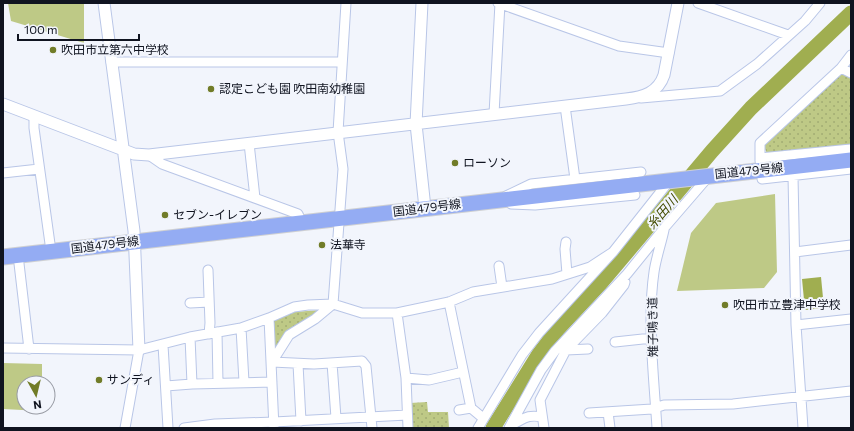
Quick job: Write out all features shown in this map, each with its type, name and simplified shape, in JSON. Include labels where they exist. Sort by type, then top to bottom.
[{"type":"highway","name":"国道479号線","points":[[3,257],[708,175],[851,160]]},
{"type":"street","points":[[104,3],[135,242],[139,350],[125,428]]},
{"type":"street","points":[[272,362],[289,335],[315,319],[333,304],[343,169],[338,132],[346,3]]},
{"type":"street","points":[[422,3],[416,124],[426,208]]},
{"type":"street","points":[[494,114],[500,3],[619,46],[669,53]]},
{"type":"street","points":[[626,99],[647,95],[658,87],[664,75],[678,3]]},
{"type":"street","points":[[698,3],[788,35]]},
{"type":"street","points":[[3,104],[134,154],[150,155],[626,99],[720,91],[757,64],[805,20],[820,3]]},
{"type":"street","points":[[851,55],[841,68],[760,143],[760,159],[851,149]]},
{"type":"street","points":[[111,62],[342,62]]},
{"type":"street","points":[[841,68],[851,73]]},
{"type":"street","points":[[566,106],[575,179]]},
{"type":"street","points":[[34,116],[34,128],[50,251]]},
{"type":"street","points":[[249,143],[255,198]]},
{"type":"street","points":[[150,155],[162,164],[298,214],[302,223]]},
{"type":"street","points":[[3,173],[39,169]]},
{"type":"street","points":[[762,179],[851,169]]},
{"type":"street","points":[[497,200],[531,184],[641,172]]},
{"type":"street","points":[[510,427],[542,370],[555,351],[627,274],[708,175]]},
{"type":"street","points":[[793,176],[796,325],[803,428]]},
{"type":"street","points":[[478,428],[522,355],[539,333],[612,252],[672,180]]},
{"type":"street","points":[[497,200],[511,204],[535,205],[635,195]]},
{"type":"street","name":"雉子鳴き道","points":[[658,428],[652,338],[652,291],[654,270],[665,227]]},
{"type":"street","points":[[566,242],[565,249],[568,274]]},
{"type":"street","points":[[795,252],[851,245]]},
{"type":"street","points":[[3,348],[139,350],[190,337],[241,328],[294,307],[333,304],[362,313],[397,314],[449,302],[473,292],[552,279],[590,267],[612,252]]},
{"type":"street","points":[[18,255],[29,349]]},
{"type":"street","points":[[499,266],[502,287]]},
{"type":"street","points":[[208,270],[209,302],[218,383]]},
{"type":"street","points":[[544,428],[540,400],[566,350],[602,314],[624,285],[627,274]]},
{"type":"street","points":[[190,303],[209,302]]},
{"type":"street","points":[[449,302],[471,408],[483,418]]},
{"type":"street","points":[[397,314],[406,378],[408,428]]},
{"type":"street","points":[[269,318],[274,425]]},
{"type":"street","points":[[796,325],[851,319]]},
{"type":"street","points":[[241,328],[244,382]]},
{"type":"street","points":[[190,337],[192,384]]},
{"type":"street","points":[[616,342],[652,338]]},
{"type":"street","points":[[163,345],[168,428]]},
{"type":"street","points":[[566,350],[588,349]]},
{"type":"street","points":[[272,362],[298,364],[362,361],[366,366],[372,428]]},
{"type":"street","points":[[332,363],[336,418]]},
{"type":"street","points":[[298,364],[300,421]]},
{"type":"street","points":[[406,378],[429,380],[464,372]]},
{"type":"street","points":[[166,386],[272,382]]},
{"type":"street","points":[[589,414],[652,409],[664,405],[733,404],[851,391]]},
{"type":"street","points":[[459,410],[471,408]]},
{"type":"street","points":[[608,412],[610,428]]},
{"type":"street","points":[[184,428],[215,424],[274,425],[336,418],[407,415]]},
{"type":"street","points":[[510,427],[525,417],[542,417]]},
{"type":"shaded area","points":[[8,3],[84,3],[84,43],[11,21]]},
{"type":"shaded area","points":[[843,73],[851,78],[851,144],[767,154],[764,146],[839,74]]},
{"type":"shaded area","points":[[775,194],[777,272],[764,288],[677,291],[691,233],[716,203]]},
{"type":"shaded area","points":[[821,277],[824,308],[805,310],[802,279]]},
{"type":"shaded area","points":[[321,310],[275,350],[274,321],[294,312]]},
{"type":"shaded area","points":[[3,363],[42,364],[42,375],[16,375],[16,410],[3,409]]},
{"type":"shaded area","points":[[427,402],[428,412],[448,412],[449,428],[411,428],[410,403]]},
{"type":"waterway","name":"糸田川","points":[[493,428],[539,354],[558,329],[600,284],[712,151],[751,108],[851,13]]},
{"type":"place","name":"吹田市立第六中学校","points":[[53,50]]},
{"type":"place","name":"認定こども園 吹田南幼稚園","points":[[211,89]]},
{"type":"place","name":"ローソン","points":[[455,163]]},
{"type":"place","name":"セブン-イレブン","points":[[165,215]]},
{"type":"place","name":"法華寺","points":[[322,245]]},
{"type":"place","name":"吹田市立豊津中学校","points":[[725,305]]},
{"type":"place","name":"サンディ","points":[[99,380]]}]
